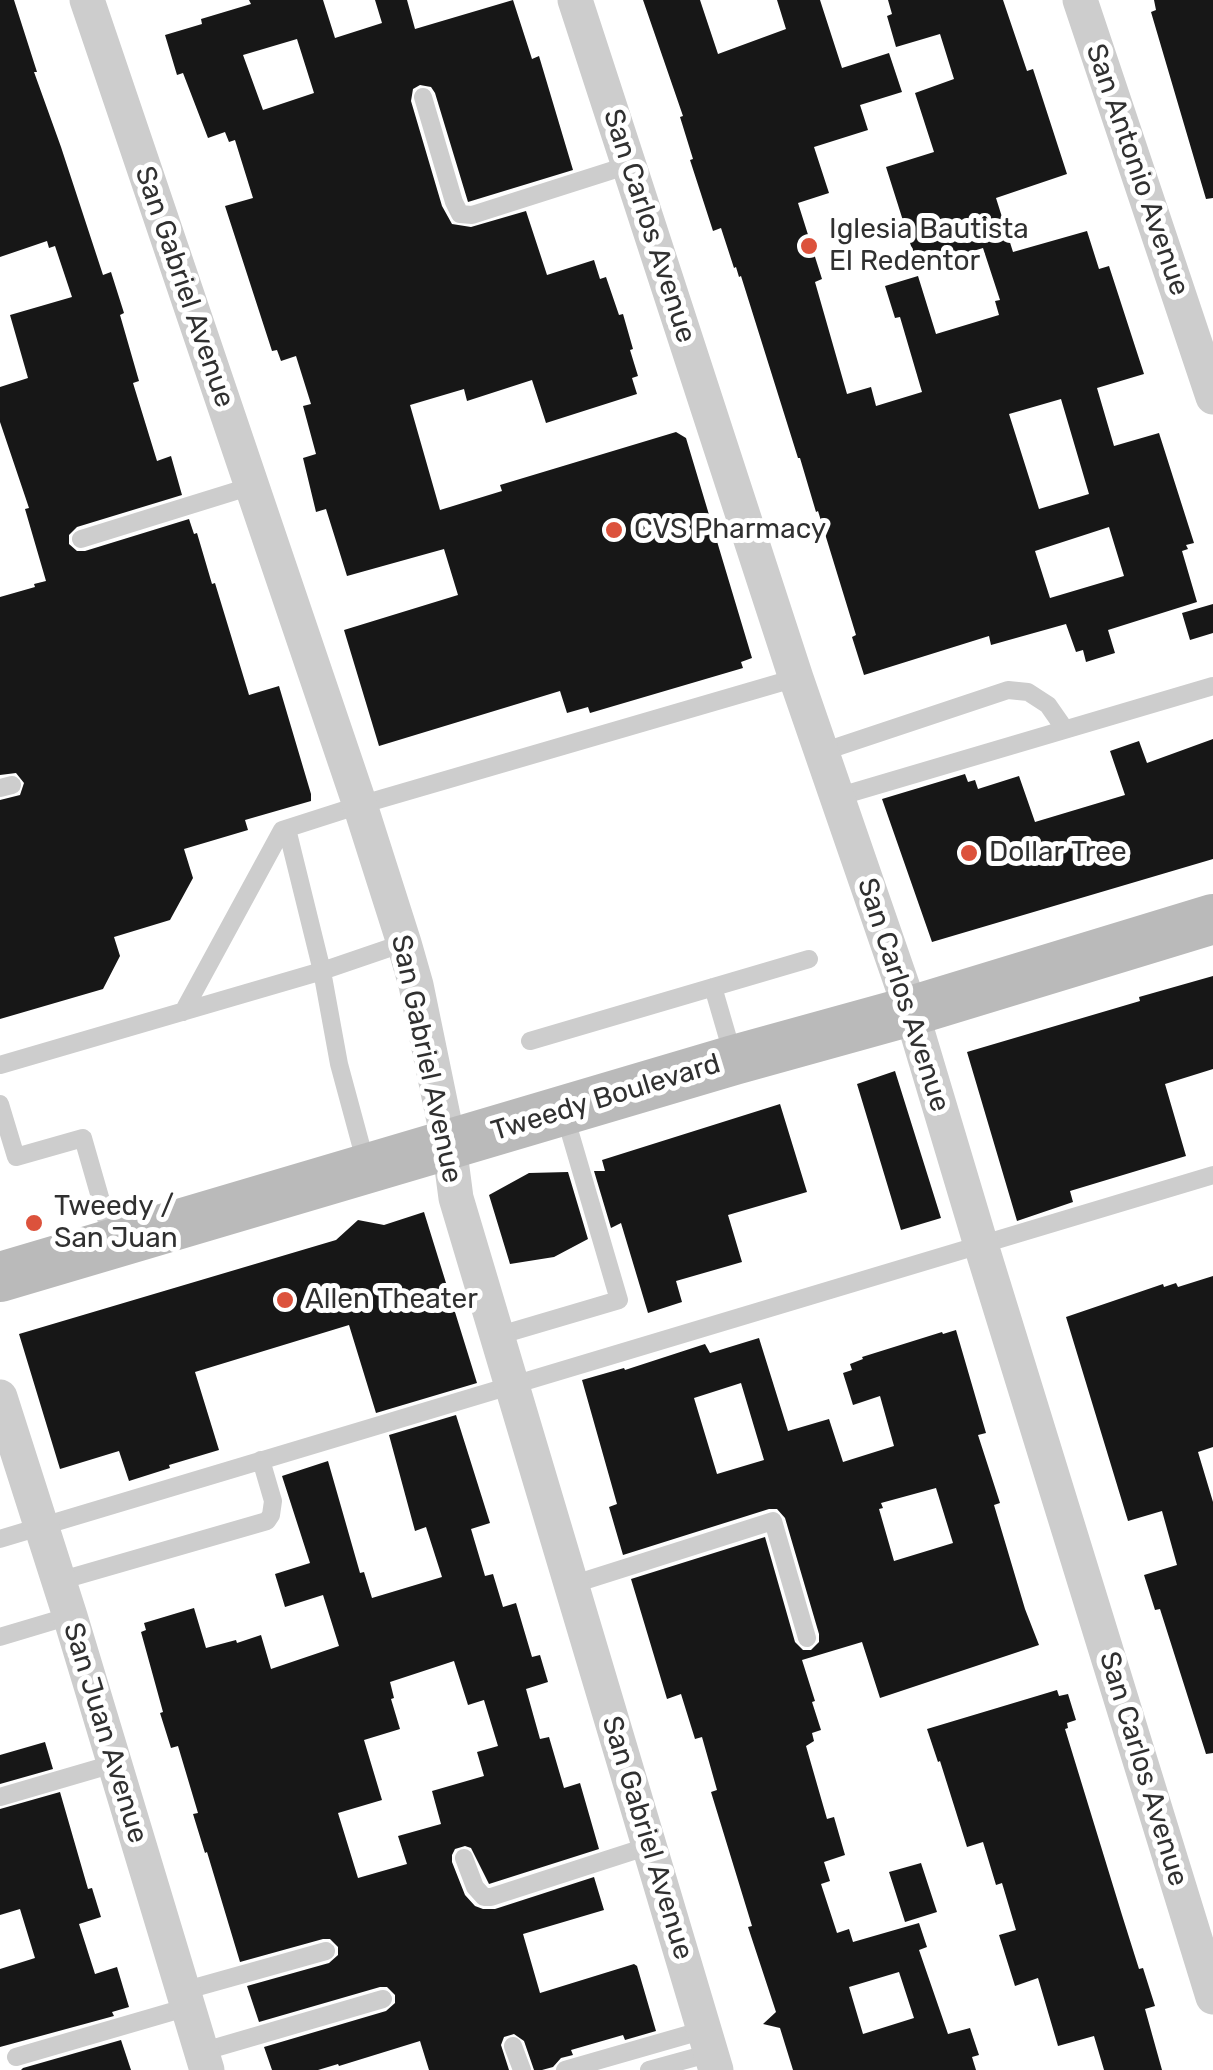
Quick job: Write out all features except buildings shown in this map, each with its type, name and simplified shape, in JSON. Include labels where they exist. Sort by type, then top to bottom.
[{"type":"main road","name":"Tweedy Boulevard","points":[[0,1277],[1213,920]]},
{"type":"street","name":"San Gabriel Avenue","points":[[87,0],[404,943],[449,1145],[456,1198],[710,2051]]},
{"type":"street","name":"San Carlos Avenue","points":[[575,0],[796,678],[911,1011],[1213,1996]]},
{"type":"street","name":"San Antonio Avenue","points":[[1080,0],[1210,380]]},
{"type":"street","name":"San Juan Avenue","points":[[0,1397],[204,2061]]},
{"type":"lane","points":[[424,98],[460,214],[472,215],[629,165]]},
{"type":"lane","points":[[80,539],[252,486]]},
{"type":"lane","points":[[183,1012],[282,830],[796,678]]},
{"type":"lane","points":[[837,798],[1213,686]]},
{"type":"lane","points":[[822,752],[1008,690],[1028,692],[1048,705],[1064,728]]},
{"type":"lane","points":[[287,829],[322,971],[339,1064],[367,1169]]},
{"type":"lane","points":[[0,1065],[322,971],[404,943]]},
{"type":"lane","points":[[530,1041],[809,959]]},
{"type":"lane","points":[[713,987],[734,1060]]},
{"type":"lane","points":[[0,1104],[16,1157],[83,1138],[113,1244]]},
{"type":"lane","points":[[497,1336],[619,1300],[563,1110]]},
{"type":"lane","points":[[0,1538],[1213,1175]]},
{"type":"lane","points":[[58,1581],[267,1522],[272,1501],[261,1460]]},
{"type":"lane","points":[[571,1585],[773,1521],[807,1638]]},
{"type":"lane","points":[[0,1637],[70,1616]]},
{"type":"lane","points":[[0,1797],[114,1764]]},
{"type":"lane","points":[[464,1858],[474,1887],[491,1897],[649,1846]]},
{"type":"lane","points":[[16,2057],[326,1950]]},
{"type":"lane","points":[[204,2061],[382,1999]]},
{"type":"lane","points":[[513,2046],[522,2070]]},
{"type":"lane","points":[[565,2070],[710,2051]]},
{"type":"lane","points":[[650,2070],[710,2051]]},
{"type":"place","name":"Iglesia Bautista El Redentor","points":[[809,246]]},
{"type":"place","name":"CVS Pharmacy","points":[[614,530]]},
{"type":"place","name":"Dollar Tree","points":[[969,853]]},
{"type":"place","name":"Tweedy / San Juan","points":[[34,1223]]},
{"type":"place","name":"Allen Theater","points":[[285,1300]]}]
